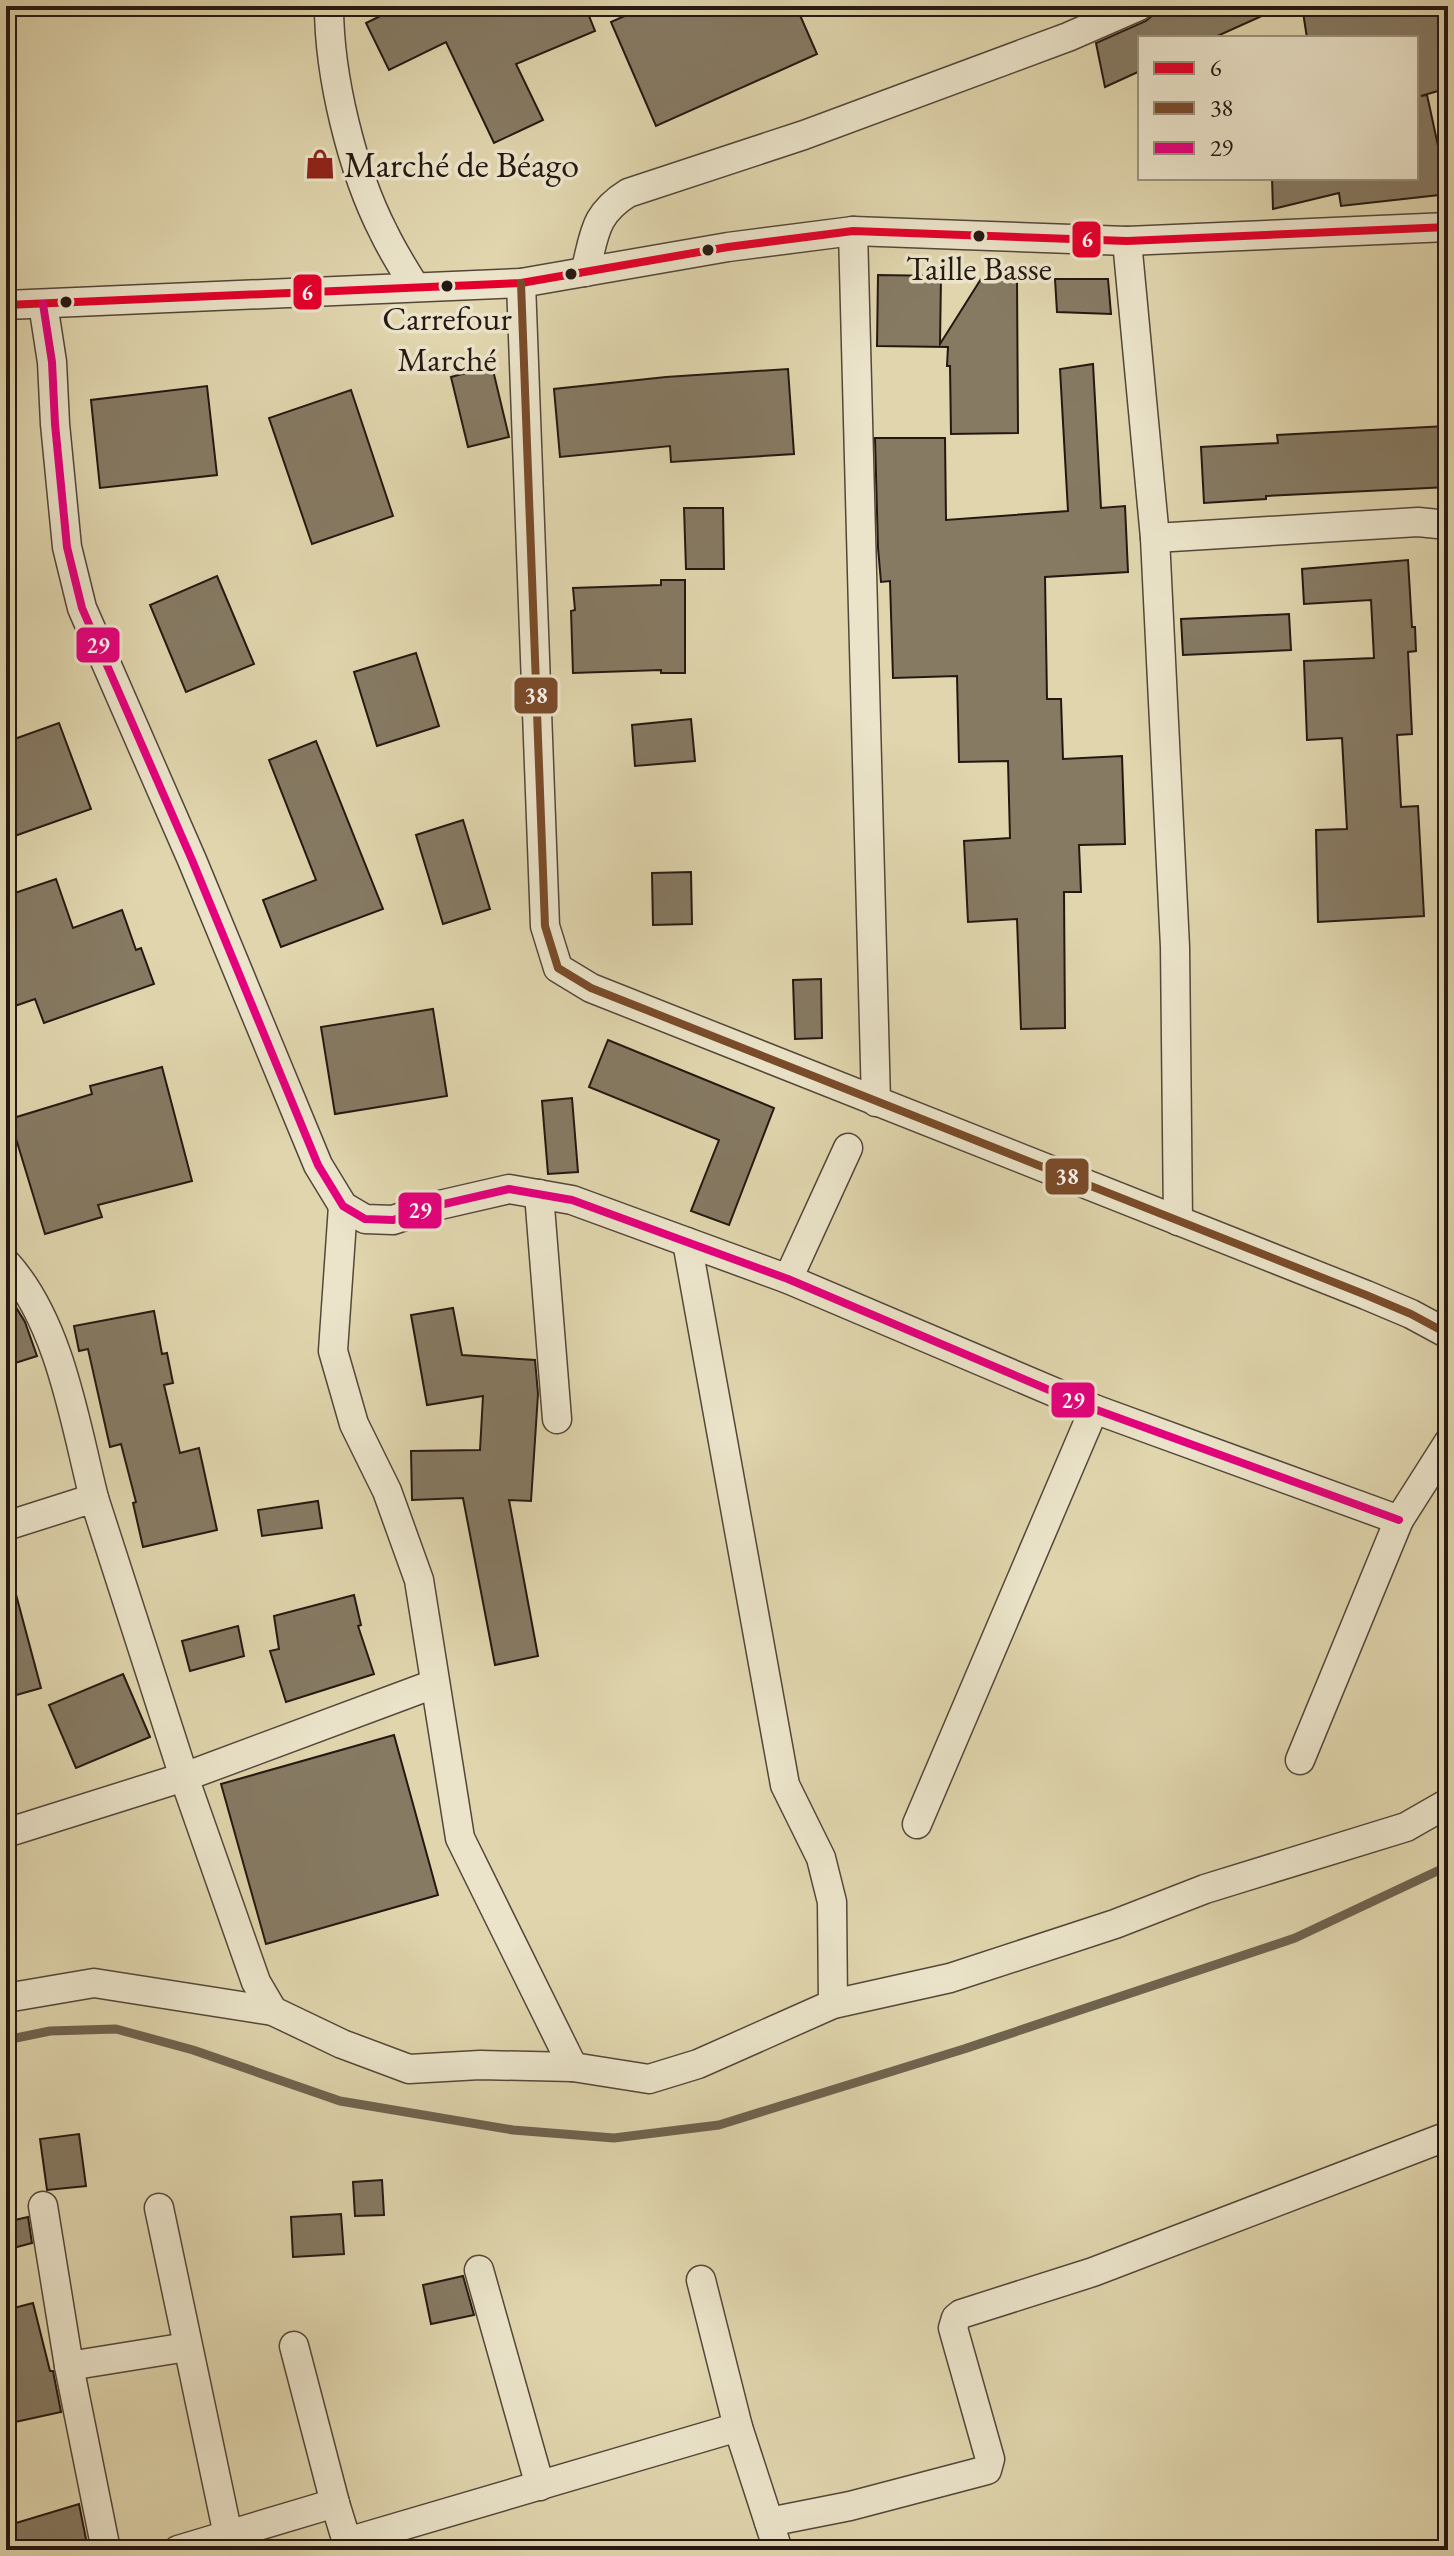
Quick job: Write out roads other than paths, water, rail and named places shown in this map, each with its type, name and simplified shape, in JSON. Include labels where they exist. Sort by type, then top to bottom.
[{"type":"street","points":[[329,6],[334,68],[345,124],[383,231],[415,287]]},
{"type":"street","points":[[585,272],[598,222],[609,205],[628,193],[892,103],[1068,37],[1139,6]]},
{"type":"street","points":[[6,305],[521,283],[728,247],[853,231],[1127,241],[1448,227]]},
{"type":"street","points":[[853,231],[876,1102]]},
{"type":"street","points":[[1127,241],[1155,538],[1175,947],[1178,1221]]},
{"type":"street","points":[[521,283],[545,926],[558,968],[591,988],[1366,1295],[1448,1334]]},
{"type":"street","points":[[43,304],[52,362],[67,547],[82,608],[192,860],[318,1165],[343,1206],[365,1219],[393,1220],[431,1207],[509,1189],[572,1200],[788,1279],[1094,1409],[1399,1520]]},
{"type":"street","points":[[1155,538],[1418,522],[1448,525]]},
{"type":"street","points":[[788,1279],[848,1148]]},
{"type":"street","points":[[539,1194],[557,1419]]},
{"type":"street","points":[[343,1206],[333,1351],[354,1424],[387,1491],[419,1580],[460,1838],[573,2067]]},
{"type":"street","points":[[687,1242],[785,1785],[821,1858],[832,1902],[833,2004]]},
{"type":"street","points":[[6,1263],[28,1295],[47,1332],[62,1373],[94,1498],[184,1777],[256,1982],[273,2011]]},
{"type":"street","points":[[917,1824],[1094,1409]]},
{"type":"street","points":[[1300,1760],[1399,1520],[1448,1443]]},
{"type":"street","points":[[6,1526],[94,1498]]},
{"type":"street","points":[[6,1833],[184,1777],[434,1684]]},
{"type":"street","points":[[6,1998],[94,1983],[273,2011],[342,2044],[409,2069],[480,2065],[573,2067],[649,2079],[698,2064],[833,2004],[950,1978],[1010,1959],[1115,1924],[1205,1889],[1406,1827],[1448,1803]]},
{"type":"street","points":[[769,2522],[850,2506],[987,2470],[990,2459],[953,2328],[961,2314],[1093,2272],[1448,2136]]},
{"type":"street","points":[[43,2206],[69,2366],[106,2550]]},
{"type":"street","points":[[159,2208],[230,2543]]},
{"type":"street","points":[[479,2270],[540,2486]]},
{"type":"street","points":[[701,2280],[738,2427],[778,2550]]},
{"type":"street","points":[[294,2346],[347,2542],[738,2427]]},
{"type":"street","points":[[69,2366],[187,2347]]},
{"type":"street","points":[[178,2550],[230,2543],[335,2503]]},
{"type":"waterway","points":[[6,2040],[50,2031],[116,2029],[193,2050],[340,2101],[513,2130],[614,2138],[719,2125],[964,2049],[1295,1938],[1448,1866]]},
{"type":"place","name":"Marché de Béago","points":[[320,164]]},
{"type":"place","name":"Taille Basse","points":[[979,236]]},
{"type":"place","name":"Carrefour Marché","points":[[447,286]]}]
